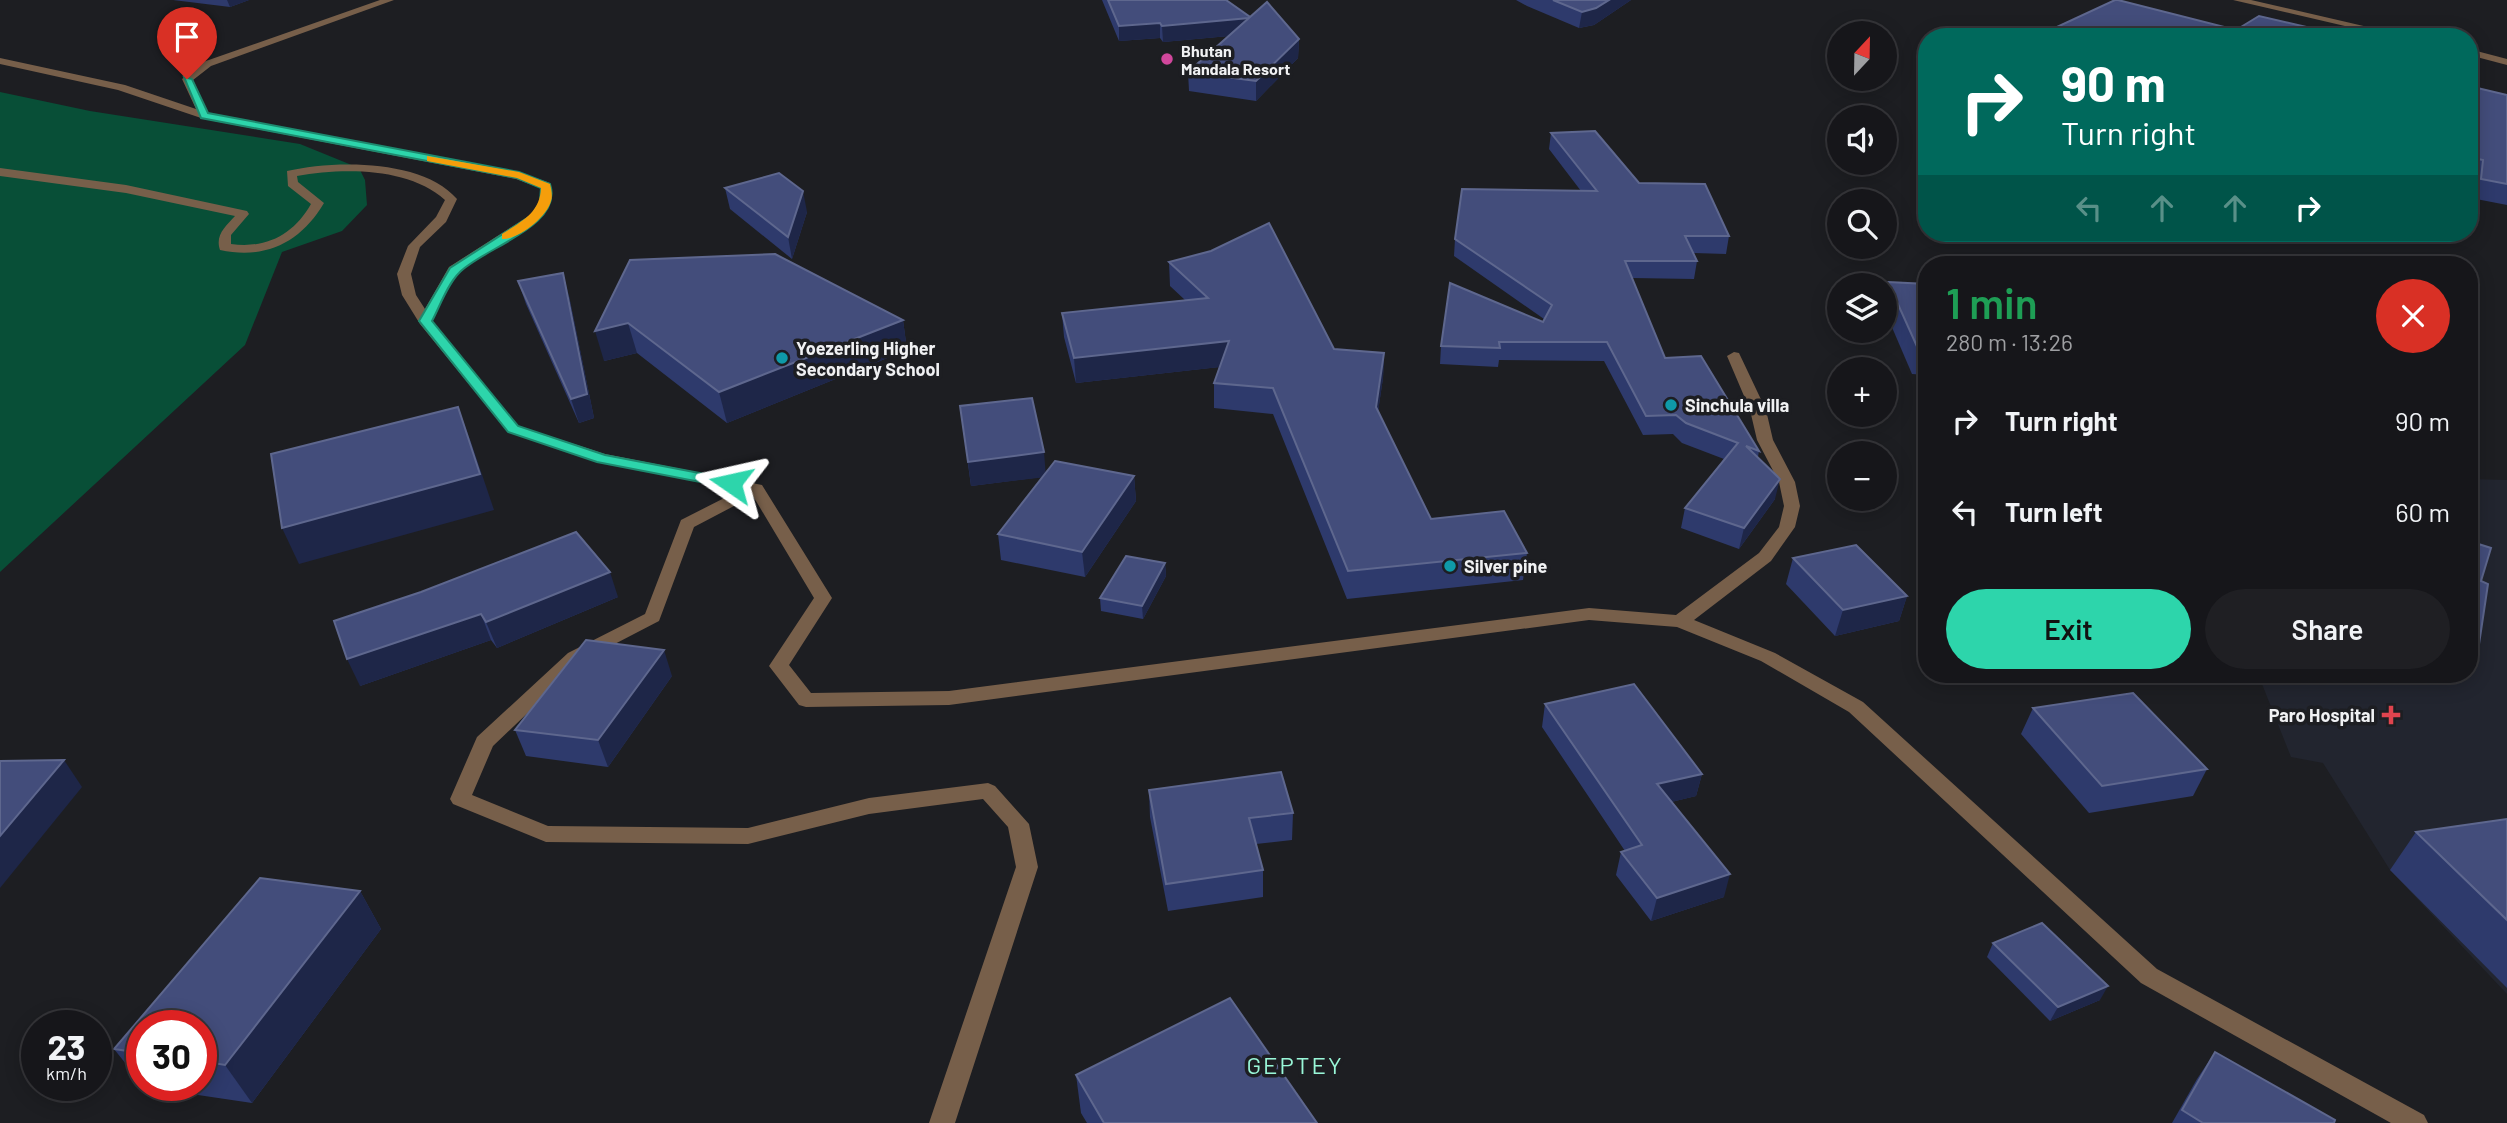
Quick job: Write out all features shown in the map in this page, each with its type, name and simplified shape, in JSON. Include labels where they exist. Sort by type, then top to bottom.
[{"type":"street","points":[[204,116],[187,79],[206,64],[389,0]]},
{"type":"street","points":[[2238,0],[2365,28]]},
{"type":"street","points":[[2478,54],[2507,62]]},
{"type":"street","points":[[0,61],[121,87],[204,116],[519,176],[546,186],[546,202],[536,217],[454,270],[425,321]]},
{"type":"street","points":[[0,172],[126,189],[243,214],[225,235],[225,247],[242,251],[278,244],[308,222],[318,203],[292,183],[291,174],[314,169],[359,168],[430,183],[450,199],[442,219],[415,246],[404,274],[410,295],[425,321],[513,429],[602,458],[757,488],[823,598],[779,666],[806,700],[949,698],[1589,614],[1680,621],[1768,657],[1856,707],[2149,976],[2416,1123]]},
{"type":"street","points":[[1680,621],[1765,556],[1787,527],[1792,506],[1787,482],[1765,440],[1758,410],[1734,356]]},
{"type":"street","points":[[757,488],[687,524],[653,617],[575,657],[484,742],[460,799],[547,834],[748,836],[869,806],[988,791],[1018,824],[1027,867],[942,1123]]},
{"type":"shaded area","name":"Paro Hospital","points":[[2478,479],[2507,480],[2507,994],[2390,870],[2323,763],[2291,757],[2262,683],[2478,683]]},
{"type":"green space","points":[[0,92],[90,111],[300,144],[359,168],[365,180],[367,205],[342,231],[282,252],[245,345],[0,572]]},
{"type":"building","points":[[1108,0],[1226,0],[1250,17],[1162,26],[1160,23],[1119,26]]},
{"type":"building","points":[[1553,0],[1609,0],[1582,12]]},
{"type":"building","points":[[2118,0],[2228,28],[2055,28]]},
{"type":"building","points":[[1267,2],[1299,39],[1256,81],[1188,72]]},
{"type":"building","points":[[2259,16],[2311,28],[2239,28]]},
{"type":"building","points":[[2478,88],[2507,95],[2507,184],[2481,179],[2483,160],[2478,159]]},
{"type":"building","points":[[1595,131],[1639,183],[1705,184],[1729,236],[1685,236],[1697,261],[1625,261],[1665,358],[1701,356],[1759,451],[1746,446],[1780,479],[1744,528],[1685,508],[1738,443],[1686,423],[1676,415],[1646,416],[1607,342],[1499,342],[1500,348],[1441,346],[1450,283],[1543,322],[1552,305],[1455,239],[1462,189],[1597,191],[1551,133]]},
{"type":"building","points":[[779,173],[803,191],[788,237],[725,188]]},
{"type":"building","points":[[1269,223],[1334,349],[1384,353],[1376,407],[1431,519],[1504,511],[1527,553],[1348,571],[1273,388],[1214,383],[1229,341],[1074,358],[1062,313],[1208,298],[1169,262],[1211,251]]},
{"type":"building","points":[[775,254],[903,320],[719,392],[628,323],[595,331],[630,260]]},
{"type":"building","points":[[563,273],[587,394],[571,399],[518,281]]},
{"type":"building","points":[[1897,282],[1918,284],[1918,349],[1897,302]]},
{"type":"building","points":[[1032,398],[1044,452],[968,462],[960,406]]},
{"type":"building","points":[[458,407],[480,474],[282,528],[271,454]]},
{"type":"building","points":[[1055,461],[1134,476],[1082,552],[998,534]]},
{"type":"building","points":[[576,532],[610,572],[486,622],[481,614],[347,659],[334,621],[421,592]]},
{"type":"building","points":[[2478,544],[2491,548],[2481,581],[2488,584],[2478,651]]},
{"type":"building","points":[[1856,545],[1907,596],[1843,610],[1793,558]]},
{"type":"building","points":[[1126,556],[1165,563],[1142,606],[1100,598]]},
{"type":"building","points":[[586,640],[664,650],[598,740],[515,730]]},
{"type":"building","points":[[1634,684],[1702,774],[1657,784],[1730,874],[1657,898],[1621,852],[1642,845],[1545,704]]},
{"type":"building","points":[[2133,693],[2207,769],[2102,786],[2033,708]]},
{"type":"building","points":[[64,760],[0,836],[0,761]]},
{"type":"building","points":[[1281,772],[1293,813],[1249,818],[1263,870],[1166,884],[1149,790]]},
{"type":"building","points":[[2507,819],[2507,920],[2416,832]]},
{"type":"building","points":[[260,878],[360,891],[225,1065],[217,1064],[217,1010],[147,1010]]},
{"type":"building","points":[[2042,923],[2108,986],[2058,1007],[1993,943]]},
{"type":"building","points":[[1230,998],[1317,1123],[1104,1123],[1076,1075]]},
{"type":"building","points":[[126,1035],[126,1051],[114,1049]]},
{"type":"building","points":[[2215,1052],[2335,1120],[2334,1123],[2203,1123],[2182,1110]]},
{"type":"slow traffic","points":[[430,159],[519,176],[546,186],[546,202],[536,217],[506,236]]},
{"type":"place","name":"Bhutan Mandala Resort","points":[[1167,59]]},
{"type":"place","name":"Yoezerling Higher Secondary School","points":[[782,358]]},
{"type":"place","name":"Sinchula villa","points":[[1671,405]]},
{"type":"place","name":"Silver pine","points":[[1450,566]]},
{"type":"place","name":"Paro Hospital","points":[[2391,715]]},
{"type":"district","name":"GEPTEY","points":[[1295,1064]]},
{"type":"route","points":[[187,79],[204,116],[519,176],[546,186],[546,202],[536,217],[454,270],[425,321],[513,429],[602,458],[731,483]]}]
